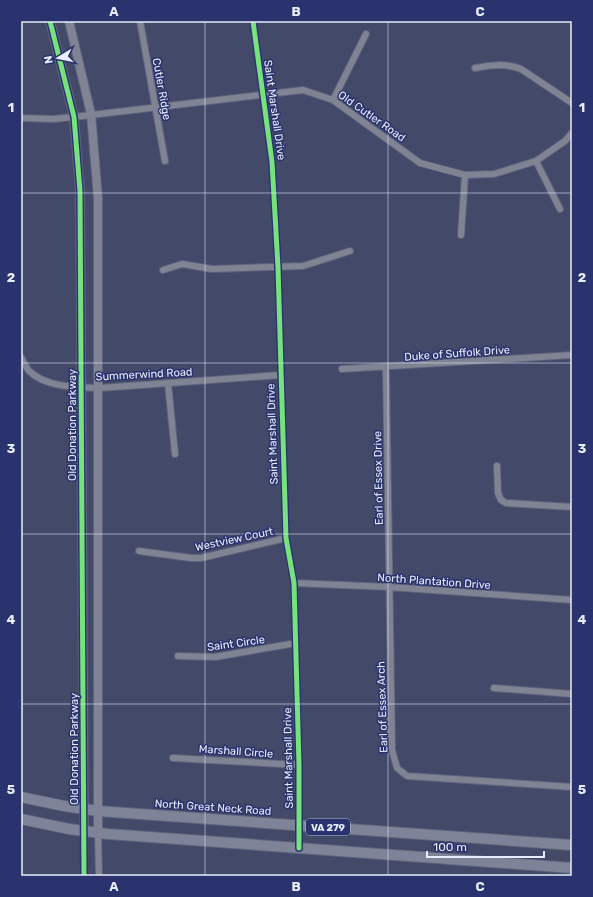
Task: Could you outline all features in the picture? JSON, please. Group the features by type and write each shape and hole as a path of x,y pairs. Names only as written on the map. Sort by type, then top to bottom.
{"main road":[{"name":"North Great Neck Road","path":"21,797 84,810 572,845"},
{"name":"VA 279","path":"21,819 84,832 572,868"}],"street":[{"name":"Old Donation Parkway","path":"50,21 74,117 80,192 84,832"},
{"path":"70,21 91,114 98,198 100,388 99,876"},
{"name":"Cutler Ridge","path":"140,21 165,161"},
{"name":"Saint Marshall Drive","path":"253,21 272,162 278,267 286,538 294,583 299,765 299,848"},
{"path":"333,100 366,34"},
{"path":"475,68 491,65 514,66 521,69 572,103"},
{"name":"Old Cutler Road","path":"21,118 53,119 74,117 262,93 303,90 333,100 420,163 465,175 494,174 536,161 565,141 572,133"},
{"path":"536,161 560,209"},
{"path":"461,236 465,175"},
{"path":"163,270 182,264 212,270 303,266 350,251"},
{"name":"Duke of Suffolk Drive","path":"342,369 386,368 572,355"},
{"name":"Summerwind Road","path":"21,357 28,370 48,383 82,387 100,388 280,375"},
{"name":"Earl of Essex Drive","path":"386,368 389,587"},
{"path":"168,383 175,454"},
{"path":"497,466 498,493 501,500 506,503 572,507"},
{"name":"Westview Court","path":"139,551 201,558 286,538"},
{"name":"North Plantation Drive","path":"294,583 389,587 572,600"},
{"name":"Earl of Essex Arch","path":"389,587 392,750 397,768 407,776 572,787"},
{"name":"Saint Circle","path":"178,656 215,657 296,643"},
{"path":"494,688 572,694"},
{"name":"Marshall Circle","path":"173,758 299,765"},
{"path":"84,832 84,876"}],"cycle path":[{"path":"50,21 74,117 80,191 84,876"},
{"path":"253,21 272,162 278,267 286,538 294,583 299,765 299,848"}]}
